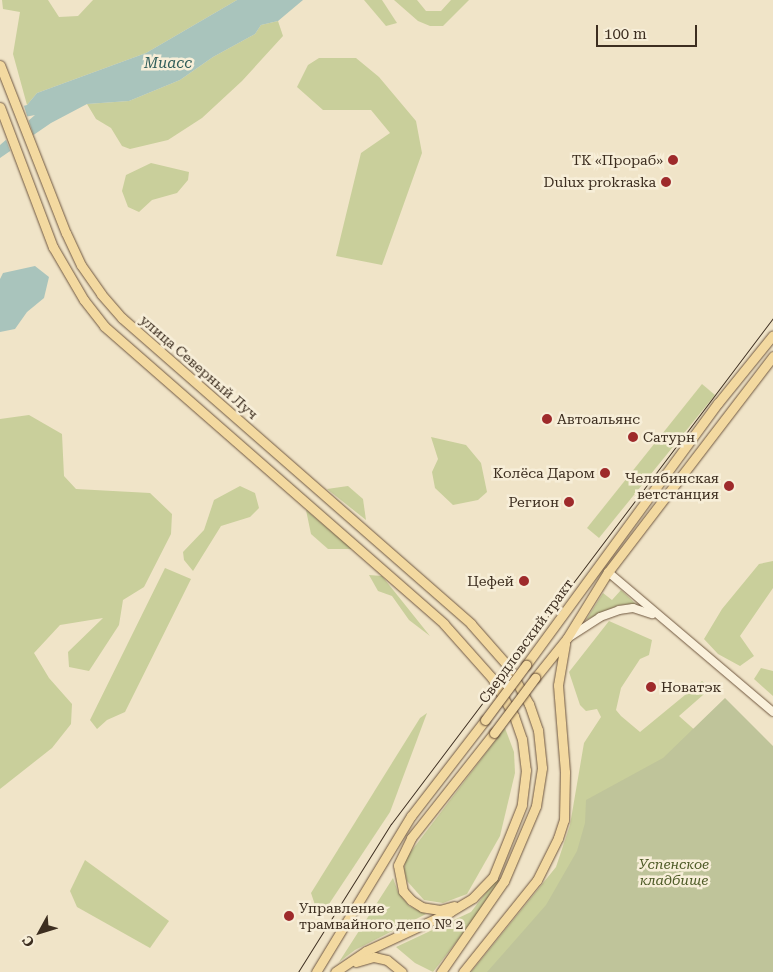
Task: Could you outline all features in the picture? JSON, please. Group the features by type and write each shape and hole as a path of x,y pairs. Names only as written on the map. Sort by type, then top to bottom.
{"main road":[{"name":"улица Северный Луч","path":"0,65 38,169 81,265 101,294 122,318 471,624 507,665 529,704 538,730 542,768 536,806 504,881 441,972"},
{"path":"0,107 53,247 84,300 128,349 370,556 458,637 502,692 522,739 526,770 522,805 510,839 493,877 473,898 366,951 336,971"},
{"name":"Свердловский тракт","path":"316,972 411,816 773,335"},
{"name":"Свердловский тракт","path":"473,898 440,910 422,907 403,891 398,865 411,838 494,734 566,638 608,572 773,356"},
{"path":"599,564 773,712"},
{"path":"566,638 600,617 619,610 646,610 661,618"},
{"name":"Свердловский тракт","path":"463,972 537,880 558,838 564,820 564,772 558,685 566,638"},
{"path":"336,971 374,957 387,960 402,972"}],"green space":[{"path":"2,0 48,0 59,17 78,16 93,0 237,0 146,53 37,93 27,105 13,54 20,12 3,9"},
{"path":"364,0 382,0 397,23 386,26"},
{"path":"394,0 417,0 426,11 441,11 451,0 469,0 443,26 430,26 418,21"},
{"path":"278,21 283,36 242,81 202,118 168,140 130,149 122,146 111,128 96,119 87,104 129,101 180,80 213,57 255,34 261,25"},
{"path":"319,58 356,58 379,77 416,121 422,153 382,265 336,256 361,153 390,133 371,110 323,110 297,87 308,65"},
{"path":"151,163 189,172 188,180 177,193 152,200 139,212 128,207 122,191 126,175"},
{"path":"702,384 715,395 599,538 587,528"},
{"path":"29,415 62,434 64,476 76,489 150,493 172,514 171,534 144,587 123,600 119,625 89,671 69,667 68,652 103,618 60,625 34,653 49,678 72,704 71,724 52,748 0,789 0,419"},
{"path":"431,437 466,445 481,463 487,492 478,500 453,505 435,488 432,472 438,459"},
{"path":"240,486 255,493 259,508 250,517 221,526 193,571 184,560 183,552 204,530 214,500"},
{"path":"348,486 363,499 366,520 327,489"},
{"path":"306,510 352,549 328,549 311,534"},
{"path":"773,561 773,588 740,636 754,656 740,666 718,654 704,639 722,609 759,564"},
{"path":"165,568 191,579 125,712 107,720 97,729 90,720"},
{"path":"369,575 382,576 430,636 409,620 392,596 378,591"},
{"path":"621,590 636,604 619,605 586,620 603,593 612,600"},
{"path":"609,621 652,640 649,655 640,659 621,688 616,710 621,716 640,732 702,681 711,688 679,716 734,765 519,972 471,972 556,867 570,825 584,743 601,717 597,709 586,711 580,705 569,672"},
{"path":"761,668 773,671 773,696 754,679"},
{"name":"Успенское кладбище","path":"725,698 773,746 773,972 487,972 546,905 577,851 585,823 586,800 663,758"},
{"path":"427,713 390,812 329,904 316,908 311,893 420,718"},
{"path":"505,728 514,752 515,773 500,836 467,894 443,903 424,900 407,881 404,869 406,858"},
{"path":"85,860 169,921 150,948 77,907 70,891"},
{"path":"498,877 499,881 474,919 433,972 415,963 396,947 471,912"},
{"path":"393,878 398,892 409,906 426,914 355,950 339,962"}],"water":[{"name":"Миасс","path":"237,0 303,0 278,21 261,25 255,34 213,57 180,80 129,101 87,104 51,123 0,158 0,145 35,115 0,122 0,112 27,105 37,93 146,53"},
{"path":"35,266 49,277 44,298 27,312 15,329 0,332 0,279 3,273"}],"pier":[{"path":"23,103 34,137 11,153 5,137 26,119 0,125 0,109"}],"tram line":[{"path":"298,972 391,824 773,318"}],"place":[{"name":"ТК «Прораб»","path":"673,160"},
{"name":"Dulux prokraska","path":"666,182"},
{"name":"Автоальянс","path":"547,419"},
{"name":"Сатурн","path":"633,437"},
{"name":"Колёса Даром","path":"605,473"},
{"name":"Челябинская ветстанция","path":"729,486"},
{"name":"Регион","path":"569,502"},
{"name":"Цефей","path":"524,581"},
{"name":"Новатэк","path":"651,687"},
{"name":"Управление трамвайного депо № 2","path":"289,916"}]}
